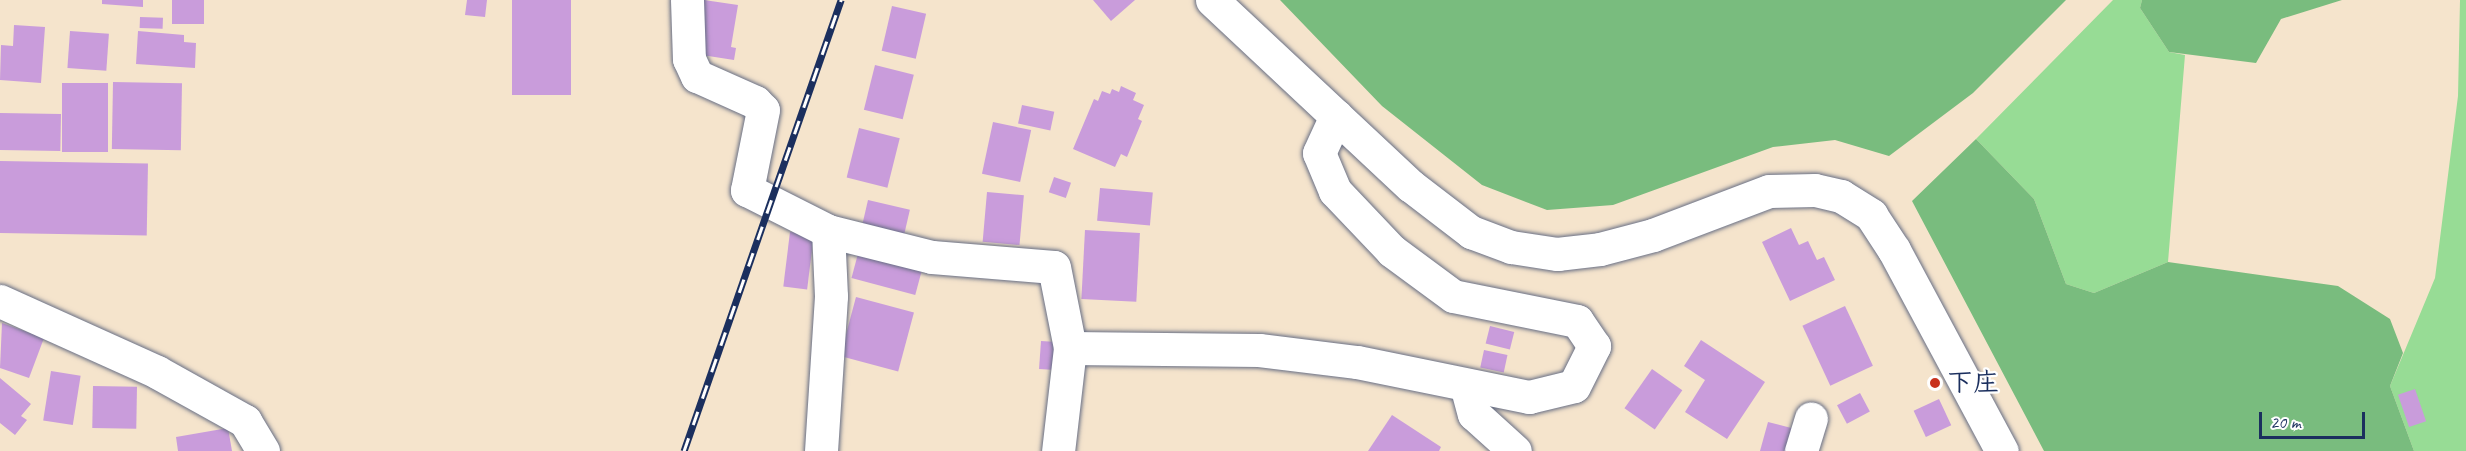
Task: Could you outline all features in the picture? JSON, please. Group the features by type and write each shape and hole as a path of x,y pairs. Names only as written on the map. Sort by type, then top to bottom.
{"street":[{"path":"687,0 690,58 698,76 755,102 763,110 747,190 828,231 932,257 1054,267 1070,348 1058,451"},
{"path":"1212,0 1411,186 1471,232 1512,247 1557,254 1600,249 1653,235 1769,191 1815,190 1841,196 1871,214 1894,249 2002,451"},
{"path":"1070,348 1259,350 1356,362 1529,397 1574,386 1594,346 1577,321 1453,297 1392,251 1335,191 1319,153 1336,116"},
{"path":"820,451 831,296 828,231"},
{"path":"0,301 157,372 245,421 263,451"},
{"path":"1466,385 1474,414 1515,451"},
{"path":"1801,451 1811,418"}],"green space":[{"path":"1280,0 2066,0 1973,93 1889,156 1835,140 1773,147 1613,205 1547,210 1482,185 1382,106"},
{"path":"2113,0 2142,0 2140,8 2169,52 2185,55 2168,262 2094,293 2066,284 2034,199 1976,139"},
{"path":"2142,0 2342,0 2281,19 2256,63 2169,52 2140,8"},
{"path":"2460,0 2466,0 2466,451 2414,451 2390,386 2435,278 2458,96"},
{"path":"1976,139 2034,199 2066,284 2094,293 2168,262 2338,286 2390,319 2403,353 2390,386 2414,451 2044,451 1912,201"}],"building":[{"path":"102,0 143,0 143,7 102,4"},
{"path":"172,0 204,0 204,24 172,24"},
{"path":"467,0 487,0 485,17 465,15"},
{"path":"512,0 571,0 571,95 512,95"},
{"path":"704,0 738,5 731,47 736,48 734,60 702,55 698,40"},
{"path":"1093,0 1135,0 1111,21"},
{"path":"892,6 926,14 916,59 882,51"},
{"path":"140,17 163,18 163,29 140,28"},
{"path":"14,25 45,27 41,83 0,80 1,45 13,46"},
{"path":"70,31 109,34 106,71 67,68"},
{"path":"138,31 184,35 184,42 196,43 195,68 136,64"},
{"path":"875,65 914,75 903,119 864,110"},
{"path":"113,82 182,83 181,150 112,149"},
{"path":"62,83 108,83 108,152 62,152"},
{"path":"1121,86 1136,93 1133,100 1144,105 1138,119 1142,121 1127,157 1121,154 1115,167 1073,149 1094,99 1098,101 1102,91 1110,94 1112,89 1119,92"},
{"path":"1022,105 1054,112 1050,130 1018,124"},
{"path":"0,113 61,114 60,151 0,150"},
{"path":"993,122 1031,130 1020,182 982,174"},
{"path":"859,128 900,138 887,188 847,177"},
{"path":"0,161 148,164 147,236 0,233"},
{"path":"1054,177 1071,183 1066,198 1049,192"},
{"path":"1100,188 1153,193 1150,225 1097,221"},
{"path":"987,192 1024,195 1020,245 983,242"},
{"path":"868,200 910,210 904,236 862,226"},
{"path":"1791,228 1799,245 1808,241 1817,260 1824,257 1835,280 1790,301 1762,242"},
{"path":"1085,230 1140,233 1136,302 1081,299"},
{"path":"790,232 814,235 807,290 783,287"},
{"path":"859,250 923,267 915,295 851,278"},
{"path":"856,297 914,313 898,371 840,356"},
{"path":"1845,306 1873,366 1830,386 1802,326"},
{"path":"2,323 44,338 29,378 0,368"},
{"path":"1490,326 1514,332 1510,350 1486,343"},
{"path":"1701,340 1765,382 1727,439 1685,412 1705,380 1684,366"},
{"path":"1041,341 1057,342 1055,370 1039,369"},
{"path":"1484,350 1507,355 1504,373 1480,368"},
{"path":"1652,369 1682,390 1655,430 1624,408"},
{"path":"51,371 81,376 73,425 43,420"},
{"path":"0,378 31,404 21,416 27,420 15,435 0,423"},
{"path":"93,386 137,387 136,429 92,428"},
{"path":"2415,389 2426,421 2409,427 2398,395"},
{"path":"1860,393 1870,412 1847,424 1837,405"},
{"path":"1939,399 1951,425 1926,437 1914,411"},
{"path":"1392,415 1441,447 1439,451 1368,451"},
{"path":"1768,422 1795,429 1790,451 1760,451"},
{"path":"228,428 232,451 178,451 176,437"}],"railway":[{"path":"684,451 841,0"}],"place":[{"name":"下庄","path":"1935,383"}]}
